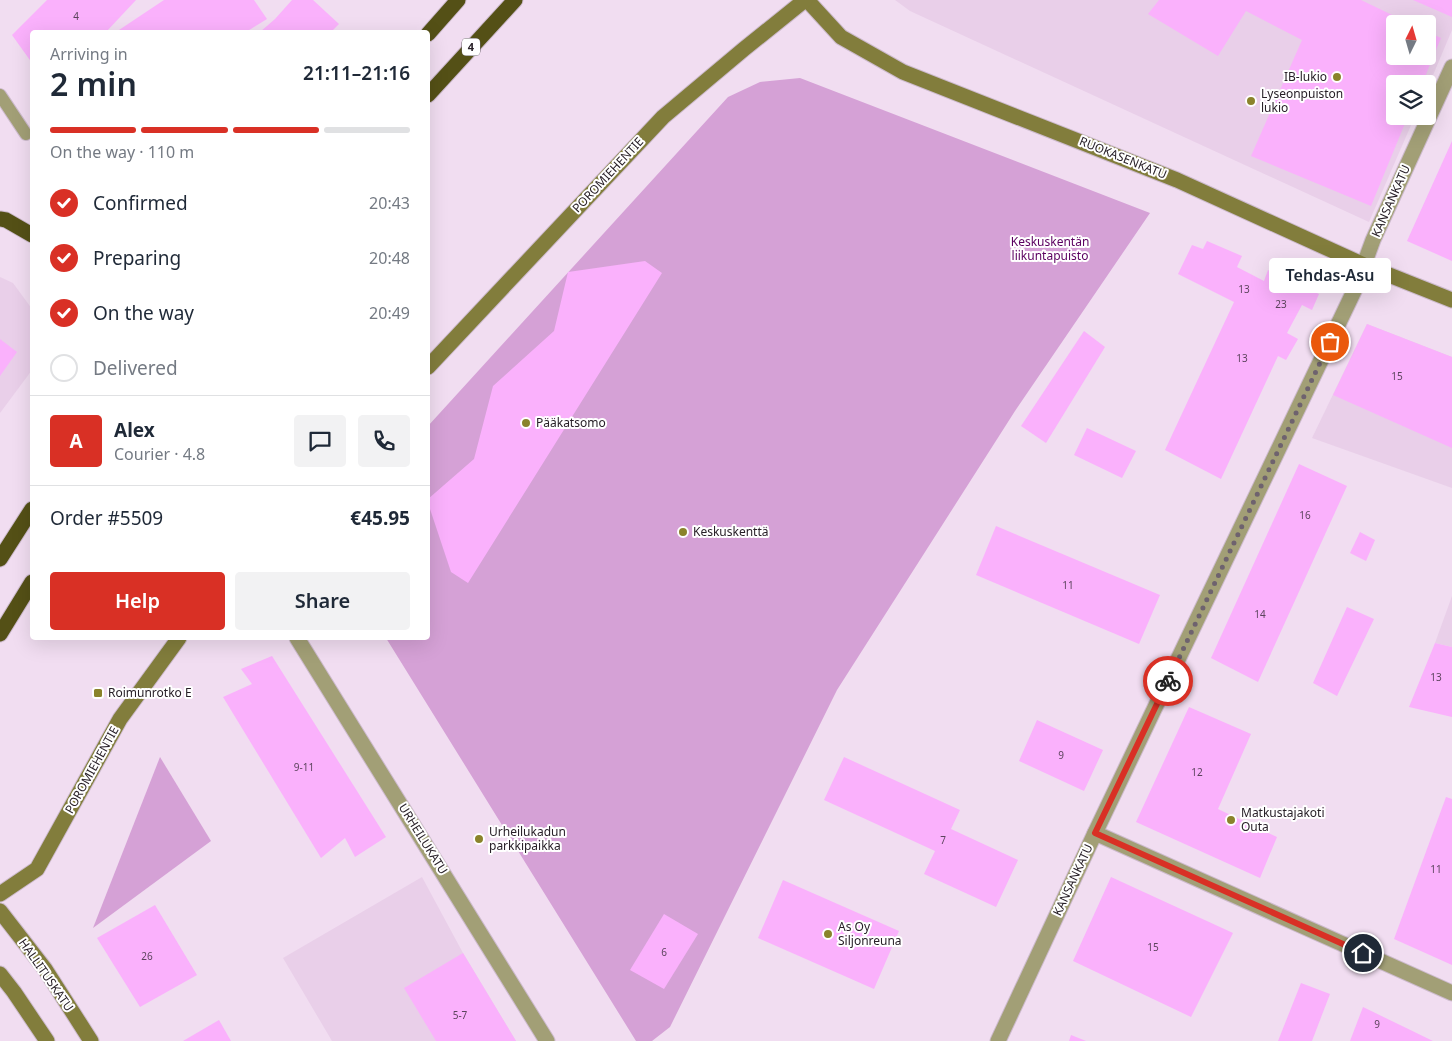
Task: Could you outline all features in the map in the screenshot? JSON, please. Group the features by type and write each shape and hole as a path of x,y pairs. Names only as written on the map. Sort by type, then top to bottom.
{"highway":[{"path":"430,32 458,0"},
{"name":"4","path":"430,93 515,0"},
{"path":"0,219 6,220 30,234"},
{"path":"0,559 30,512"},
{"path":"0,634 30,585"}],"main road":[{"name":"RUOKASENKATU","path":"806,0 840,37 904,72 1177,180 1364,265 1452,300"},
{"name":"POROMIEHENTIE","path":"430,365 663,117 806,0"},
{"name":"POROMIEHENTIE","path":"0,894 37,869 120,719 178,640"},
{"name":"HALLITUSKATU","path":"0,911 45,969 91,1041"},
{"path":"0,974 46,1041"}],"street":[{"name":"KANSANKATU","path":"998,1041 1095,833 1355,289 1373,240 1452,67"},
{"name":"URHEILUKATU","path":"298,640 547,1041"},
{"path":"1095,833 1452,994"}],"lane":[{"path":"0,95 26,134"}],"shaded area":[{"name":"Lyseonpuiston lukio","path":"895,0 1452,0 1452,30 1433,75 1386,75 1386,125 1411,125 1369,222 910,11"},
{"path":"0,277 13,283 30,306 30,373 0,413"},
{"path":"1367,324 1452,357 1452,488 1312,438"},
{"path":"1452,596 1452,647 1435,643"},
{"path":"422,877 463,953 516,1041 332,1041 283,958"}],"green space":[{"name":"Keskuskenttä","path":"800,78 1150,213 1015,411 837,690 670,1027 652,1041 636,1041 387,640 430,640 430,424 728,97 760,82"},
{"path":"160,757 211,841 93,928"}],"building":[{"path":"47,0 136,0 108,30 30,30 30,60 12,35"},
{"path":"164,0 254,0 267,19 249,30 119,30"},
{"path":"292,0 313,0 339,24 333,30 262,30"},
{"path":"1159,0 1361,0 1392,15 1386,15 1386,65 1430,65 1426,75 1386,75 1386,125 1404,125 1371,206 1251,156 1302,40 1246,11 1218,56 1148,14"},
{"path":"1413,0 1452,0 1452,17"},
{"path":"1436,36 1441,38 1436,50"},
{"path":"1452,141 1452,261 1407,241"},
{"path":"1207,241 1242,256 1237,267 1264,281 1268,270 1319,294 1312,310 1302,305 1287,333 1298,339 1286,360 1278,356 1221,479 1165,450 1234,302 1178,274 1192,245 1203,249"},
{"name":"Pääkatsomo","path":"645,261 662,273 468,583 451,572 430,509 430,497 474,459 493,386 554,331 568,272"},
{"path":"1367,324 1452,357 1452,448 1333,395"},
{"path":"1084,331 1105,347 1046,443 1021,426"},
{"path":"0,339 17,352 0,376"},
{"path":"1087,428 1136,451 1122,478 1074,455"},
{"path":"1299,464 1347,486 1258,682 1211,658"},
{"path":"996,526 1160,595 1139,644 976,575"},
{"path":"1360,532 1375,540 1366,561 1350,553"},
{"path":"1347,607 1374,619 1337,696 1313,683"},
{"path":"1435,643 1452,647 1452,717 1409,707"},
{"path":"272,656 386,837 355,857 345,838 321,858 223,697 252,684 241,669"},
{"path":"1189,707 1251,734 1218,809 1277,837 1260,878 1136,822"},
{"path":"1037,720 1103,750 1084,791 1019,761"},
{"path":"844,757 960,810 951,829 1018,860 996,907 924,874 935,851 824,800"},
{"path":"1446,797 1452,799 1452,965 1394,939"},
{"path":"1111,877 1233,933 1191,1017 1073,961"},
{"name":"As Oy Siljonreuna","path":"783,880 899,931 874,989 758,938"},
{"path":"155,905 197,975 140,1007 97,938"},
{"path":"664,914 698,934 664,989 630,970"},
{"path":"463,953 516,1041 436,1041 404,988"},
{"path":"1301,983 1330,994 1312,1041 1278,1041"},
{"path":"1363,1007 1433,1041 1350,1041"},
{"path":"219,1020 231,1041 183,1041"},
{"path":"1071,1035 1086,1041 1069,1041"}],"way so far":[{"path":"1168,681 1330,342"}],"place":[{"name":"IB-lukio","path":"1337,77"},
{"name":"Lyseonpuiston lukio","path":"1251,101"},
{"name":"Tehdas-Asu","path":"1330,342"},
{"name":"Pääkatsomo","path":"526,423"},
{"name":"Keskuskenttä","path":"683,532"},
{"name":"Roimunrotko E","path":"98,693"},
{"name":"Matkustajakoti Outa","path":"1231,820"},
{"name":"Urheilukadun parkkipaikka","path":"479,839"},
{"name":"As Oy Siljonreuna","path":"828,934"}],"route":[{"path":"1168,681 1095,833 1363,953"}],"park label":[{"name":"Keskuskentän liikuntapuisto","path":"1050,249"}]}
